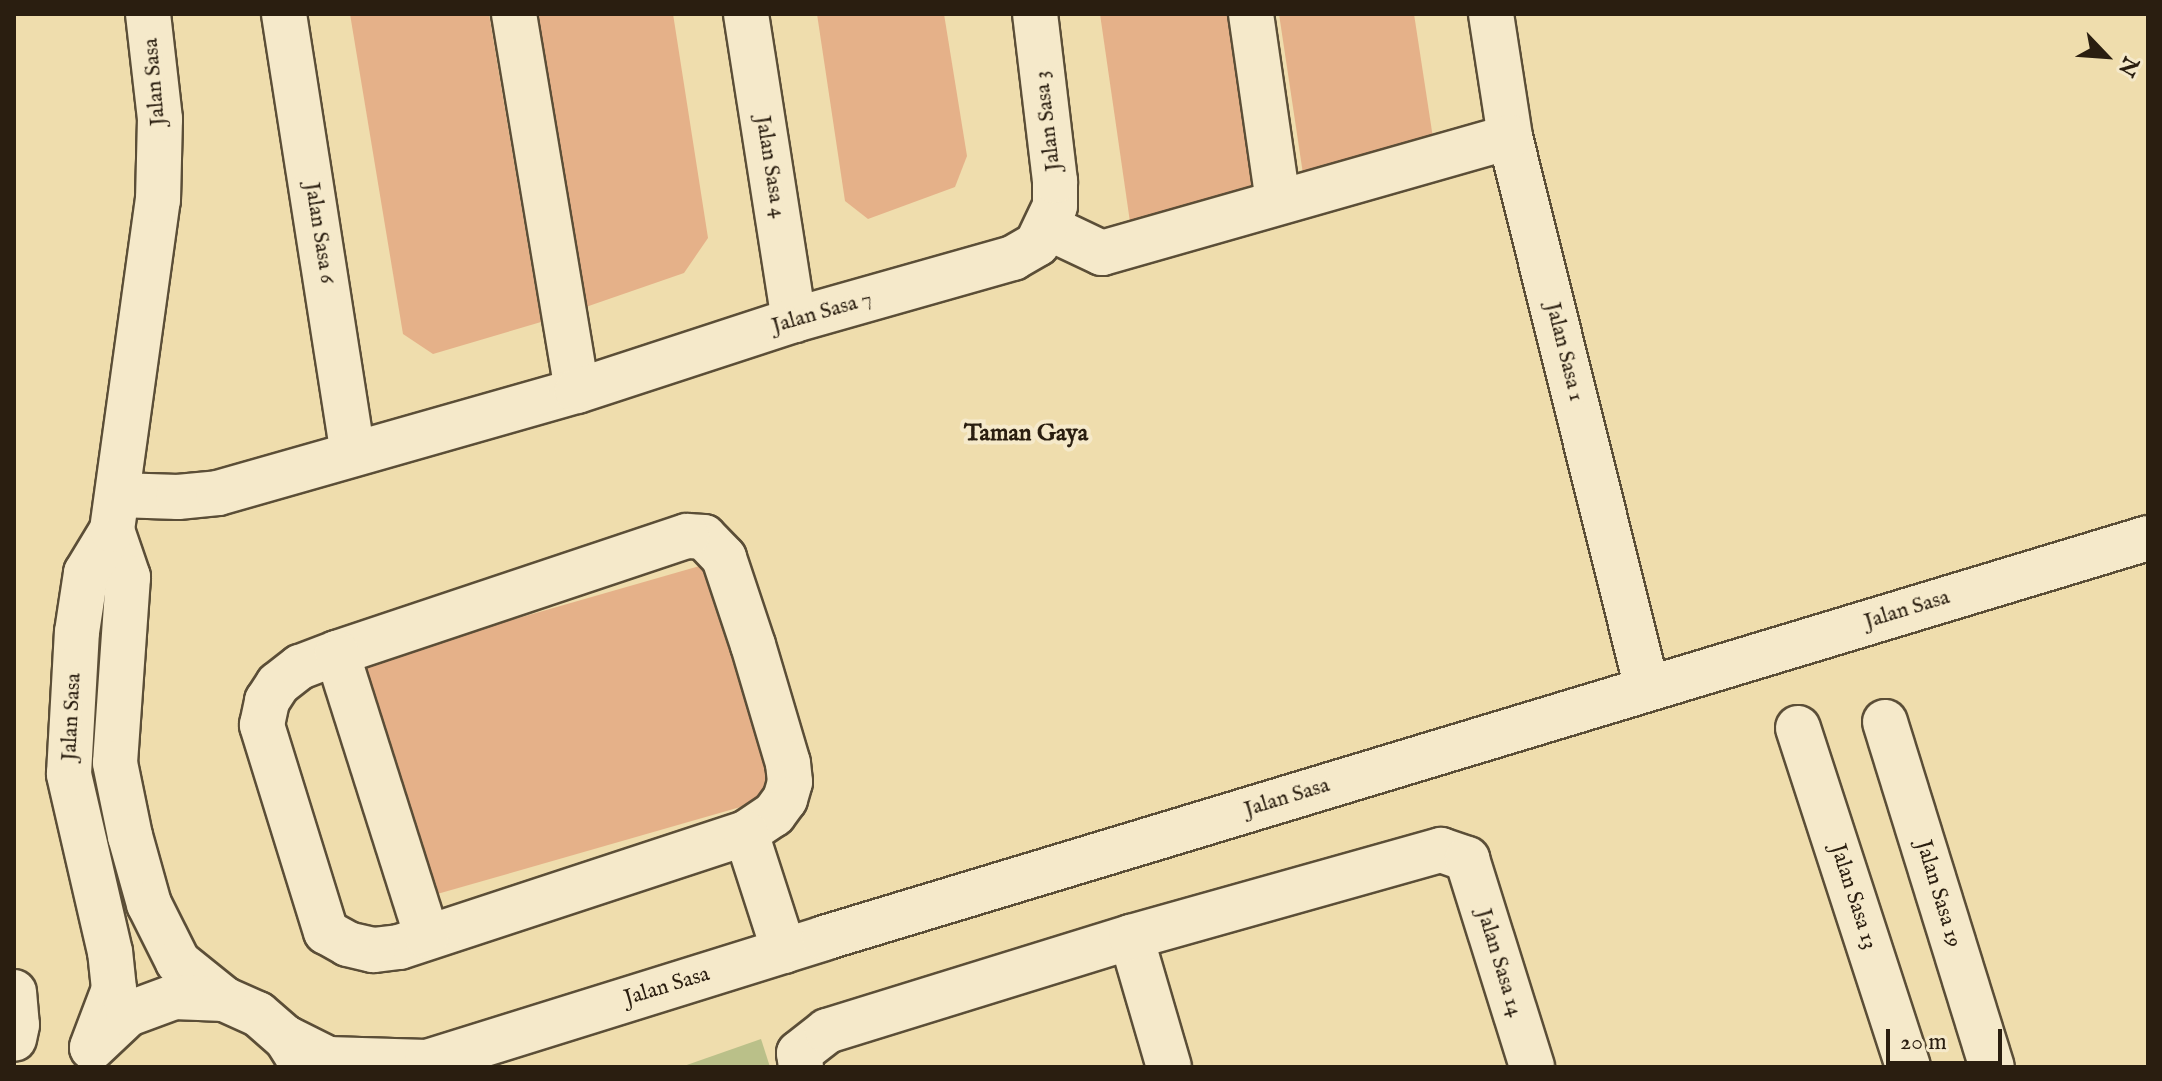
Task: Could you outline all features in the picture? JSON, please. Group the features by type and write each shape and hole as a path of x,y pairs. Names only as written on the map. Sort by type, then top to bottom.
{"street":[{"name":"Jalan Sasa","path":"86,1057 114,989 110,952 69,774 77,632 86,573 115,513 158,200 160,119 148,14"},
{"name":"Jalan Sasa 6","path":"284,14 353,453"},
{"path":"514,14 577,391"},
{"name":"Jalan Sasa 4","path":"746,14 794,320"},
{"name":"Jalan Sasa 3","path":"1035,14 1055,181 1055,206 1047,227"},
{"path":"1251,14 1278,201"},
{"name":"Jalan Sasa 1","path":"1491,14 1510,137 1647,688"},
{"path":"1047,227 1102,253 1510,137"},
{"name":"Jalan Sasa 7","path":"115,513 178,497 218,493 577,391 794,320 1013,258 1037,244 1047,227"},
{"name":"Jalan Sasa","path":"115,513 128,577 115,763 130,836 149,904 178,962 224,999 258,1014 295,1052 328,1059 423,1064 784,951 2148,538"},
{"path":"687,536 704,537 724,558 788,763 790,782 785,799 774,814 746,833 399,947 373,950 348,944 326,932 262,725 267,701 278,684 300,667 337,653 687,536"},
{"path":"337,653 427,936"},
{"name":"Jalan Sasa 19","path":"1885,722 1992,1067"},
{"name":"Jalan Sasa 13","path":"1798,728 1908,1067"},
{"path":"746,833 784,951"},
{"name":"Jalan Sasa 14","path":"1131,937 1441,850 1467,859 1532,1067"},
{"path":"800,1060 827,1031 1131,937 1169,1067"},
{"path":"14,992 17,1025 14,1039"},
{"path":"86,1057 128,1014 174,997 224,999"}],"green space":[{"path":"761,1039 770,1067 681,1067"}],"building":[{"path":"350,14 489,14 541,322 433,354 403,334"},
{"path":"534,14 673,14 708,238 684,273 580,309"},
{"path":"817,14 944,14 967,156 955,187 868,219 845,201"},
{"path":"1100,14 1235,14 1265,186 1131,229"},
{"path":"1279,14 1414,14 1433,138 1303,174"},
{"path":"710,563 777,797 422,898 355,665"}],"district":[{"name":"Taman Gaya","path":"1026,434"}]}
